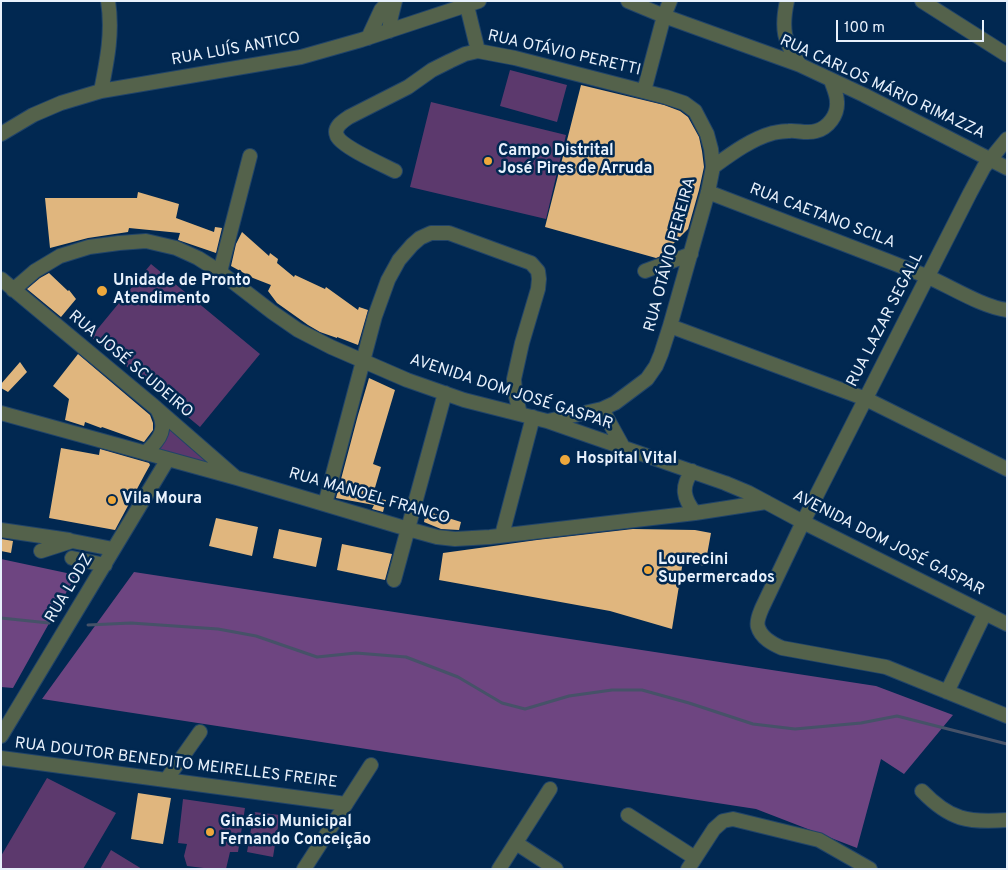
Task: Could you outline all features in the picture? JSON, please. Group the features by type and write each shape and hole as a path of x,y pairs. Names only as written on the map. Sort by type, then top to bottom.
{"street":[{"path":"100,91 110,46 111,27 108,1"},
{"path":"368,38 381,10 389,1"},
{"path":"389,31 395,1"},
{"name":"RUA CARLOS MÁRIO RIMAZZA","path":"628,1 664,16 800,65 872,99 1007,168"},
{"path":"644,91 664,16 670,1"},
{"path":"787,1 784,17 785,39 800,65"},
{"path":"922,1 1007,55"},
{"path":"473,3 478,51"},
{"name":"RUA LUÍS ANTICO","path":"1,134 33,114 60,103 100,91 300,57 368,38 473,3"},
{"name":"RUA OTÁVIO PERETTI","path":"395,171 344,143 337,137 338,125 349,117 408,87 432,70 465,54 478,51 515,58 684,103 695,111 707,134 713,168"},
{"name":"RUA OTÁVIO PEREIRA","path":"547,421 602,409 615,403 647,379 656,366 670,326 713,168 731,154 773,133 788,131 814,132 823,128 835,114 837,104 830,80"},
{"name":"RUA LAZAR SEGALL","path":"947,692 886,667 782,648 771,643 763,636 758,627 758,618 803,522 970,193 990,158 1007,139"},
{"path":"220,272 250,156"},
{"name":"RUA CAETANO SCILA","path":"708,192 928,277 985,304 1007,310"},
{"path":"325,504 375,316 388,280 399,260 420,238 431,233 449,234 524,260 531,263 538,271 538,289 522,343 514,379 515,392 526,415 502,535"},
{"name":"AVENIDA DOM JOSÉ GASPAR","path":"14,290 35,271 60,256 89,247 146,241 176,248 198,258 220,272 298,330 331,348 408,380 464,400 547,421 725,483 749,493 1007,624"},
{"path":"645,271 691,254"},
{"name":"RUA JOSÉ SCUDEIRO","path":"1,279 156,408 236,478"},
{"path":"670,326 866,399 1007,469"},
{"path":"394,580 445,393"},
{"path":"145,453 162,433 162,417 156,408"},
{"path":"602,409 623,447"},
{"name":"RUA MANOEL FRANCO","path":"1,413 236,478 437,537 455,539 502,535 695,513 766,502"},
{"name":"RUA LODZ","path":"1,736 168,459"},
{"path":"692,471 686,482 685,493 688,503 695,513"},
{"path":"718,509 726,498 725,483"},
{"path":"1,530 113,549"},
{"path":"40,551 72,541"},
{"path":"72,558 105,565"},
{"path":"985,613 947,692 1007,716"},
{"path":"166,780 200,732"},
{"name":"RUA DOUTOR BENEDITO MEIRELLES FREIRE","path":"1,758 346,804"},
{"path":"304,869 371,765"},
{"path":"499,869 550,789"},
{"path":"922,792 946,812 960,818 982,822 1007,820"},
{"path":"628,815 692,863 714,829 723,821 733,820 819,840 870,869"},
{"path":"516,843 556,869"}],"shaded area":[{"path":"510,70 567,85 557,122 500,106"},
{"name":"Campo Distrital José Pires de Arruda","path":"431,102 566,135 546,219 410,187"},
{"path":"151,264 260,354 200,427 91,337"},
{"path":"167,423 217,467 155,452"},
{"path":"1,559 76,575 13,688 1,687"},
{"path":"134,572 876,686 953,715 904,774 881,759 857,848 756,809 42,699"},
{"path":"47,778 116,813 83,869 1,869 1,856"},
{"name":"Ginásio Municipal Fernando Conceição","path":"183,799 245,808 238,852 230,852 226,869 187,866 184,856 187,844 178,843"},
{"path":"254,812 280,815 273,857 247,852"},
{"path":"111,850 142,869 100,869"}],"building":[{"path":"581,85 664,105 680,111 688,117 699,137 704,167 688,229 661,256 656,258 545,227"},
{"path":"138,192 179,204 176,218 214,232 215,227 222,228 216,253 178,240 180,233 129,228 128,232 88,238 50,248 45,198 137,198"},
{"path":"242,232 269,256 270,253 278,259 277,263 294,277 295,275 325,289 326,287 358,310 359,307 368,310 358,345 320,332 308,325 277,303 268,291 271,285 231,266 236,244"},
{"path":"49,273 69,290 76,299 61,317 27,289"},
{"path":"78,354 150,415 153,430 144,442 85,422 84,426 65,420 69,399 53,386"},
{"path":"20,362 27,372 8,392 1,388 1,384"},
{"path":"369,378 395,390 373,464 381,467 372,498 386,500 383,512 372,509 374,505 336,498"},
{"path":"61,448 99,455 100,449 149,463 150,465 115,530 49,518"},
{"path":"426,511 461,522 459,530 441,529 424,522"},
{"path":"216,518 258,527 252,556 209,546"},
{"path":"279,529 322,538 316,567 273,558"},
{"path":"633,529 695,530 711,533 705,566 683,561 672,629 610,611 439,580 443,553"},
{"path":"1,539 13,541 11,553 1,551"},
{"path":"342,544 392,554 385,580 337,570"},
{"path":"138,793 171,798 163,844 131,839"}],"waterway":[{"path":"1,618 49,623"},
{"path":"88,625 131,623 218,629 256,636 317,657 356,653 406,657 458,677 502,703 525,709 569,696 612,690 642,690 753,724 795,729 861,723 897,716 1007,744"}],"place":[{"name":"Campo Distrital José Pires de Arruda","path":"488,161"},
{"name":"Unidade de Pronto Atendimento","path":"102,291"},
{"name":"Hospital Vital","path":"565,460"},
{"name":"Vila Moura","path":"112,500"},
{"name":"Lourecini Supermercados","path":"648,570"},
{"name":"Ginásio Municipal Fernando Conceição","path":"210,832"}]}
